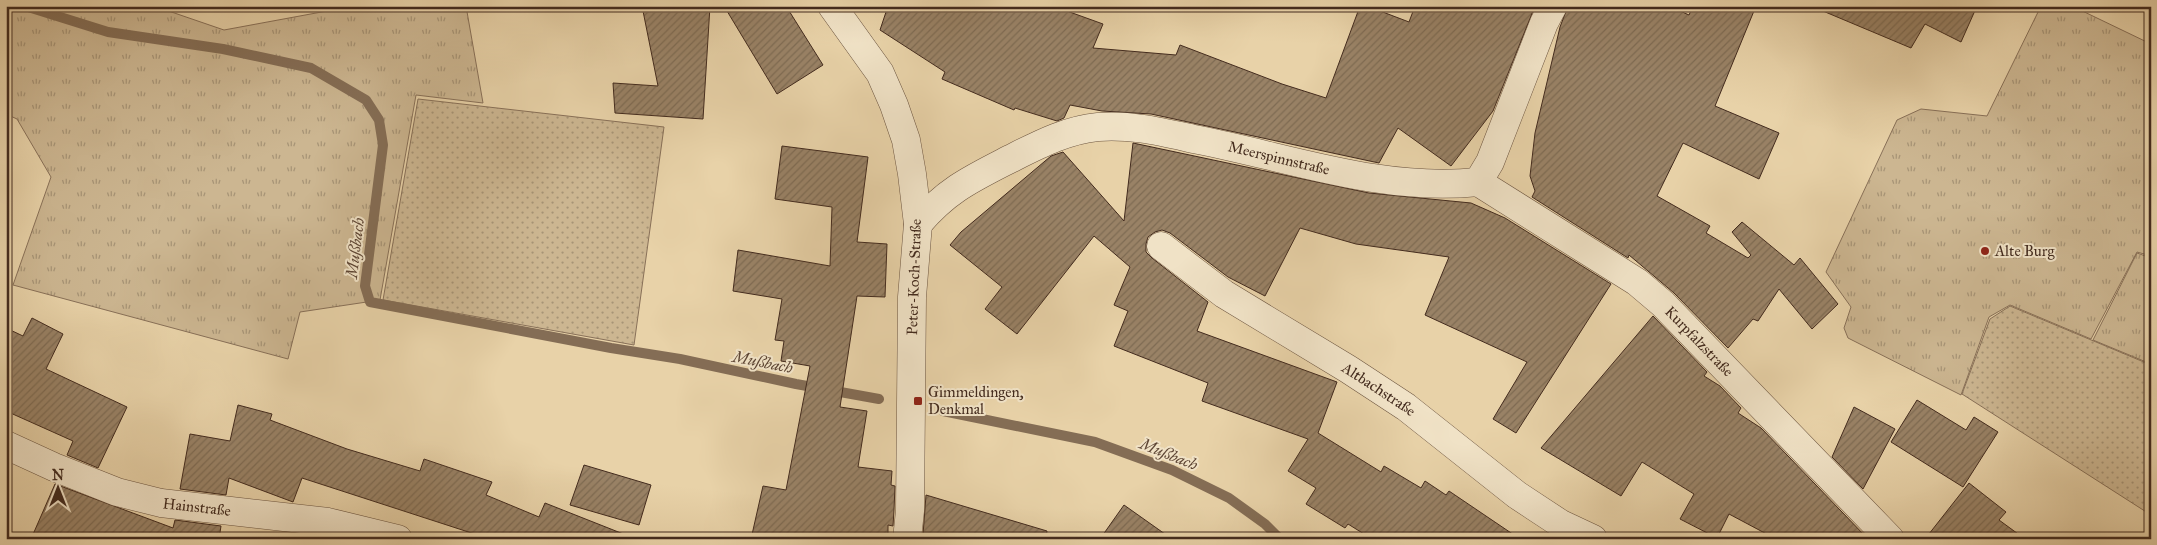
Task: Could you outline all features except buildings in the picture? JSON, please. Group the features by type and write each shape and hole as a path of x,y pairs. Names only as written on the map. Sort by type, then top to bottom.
{"street":[{"name":"Peter-Koch-Straße","path":"832,6 880,73 894,105 906,140 918,224 912,297 910,511 907,539"},
{"path":"1478,182 1490,162 1544,23 1553,6"},
{"name":"Meerspinnstraße","path":"918,224 936,203 970,179 1055,137 1096,127 1115,126 1159,132 1389,181 1441,185 1478,182"},
{"name":"Kurpfalzstraße","path":"1478,182 1637,282 1663,304 1890,539"},
{"name":"Altbachstraße","path":"1161,246 1224,294 1348,369 1406,407 1517,495 1561,524 1593,539"},
{"name":"Hainstraße","path":"6,445 54,468 117,492 161,503 328,522 398,539"}],"green space":[{"path":"6,6 154,6 224,30 354,6 466,6 483,103 416,95 380,300 300,312 288,359 13,285 51,177 17,119 6,114"},
{"path":"2041,6 2072,6 2151,44 2151,256 2137,252 2091,339 2010,305 1989,317 1961,395 1848,338 1844,328 1851,307 1826,272 1897,120 1921,109 1987,116"},
{"path":"418,99 664,127 634,345 383,300"},
{"path":"2137,253 2151,258 2151,364 2093,340"},
{"path":"2010,306 2151,365 2151,515 1962,394 1990,319"}],"waterway":[{"name":"Mußbach","path":"25,6 108,32 223,49 311,68 366,100 379,120 383,145 365,286 370,302 611,348 680,359 796,384 879,399"},
{"name":"Mußbach","path":"943,411 1095,442 1172,470 1229,498 1265,524 1280,539"}],"place":[{"name":"Alte Burg","path":"1985,251"},
{"name":"Gimmeldingen, Denkmal","path":"918,401"}]}
